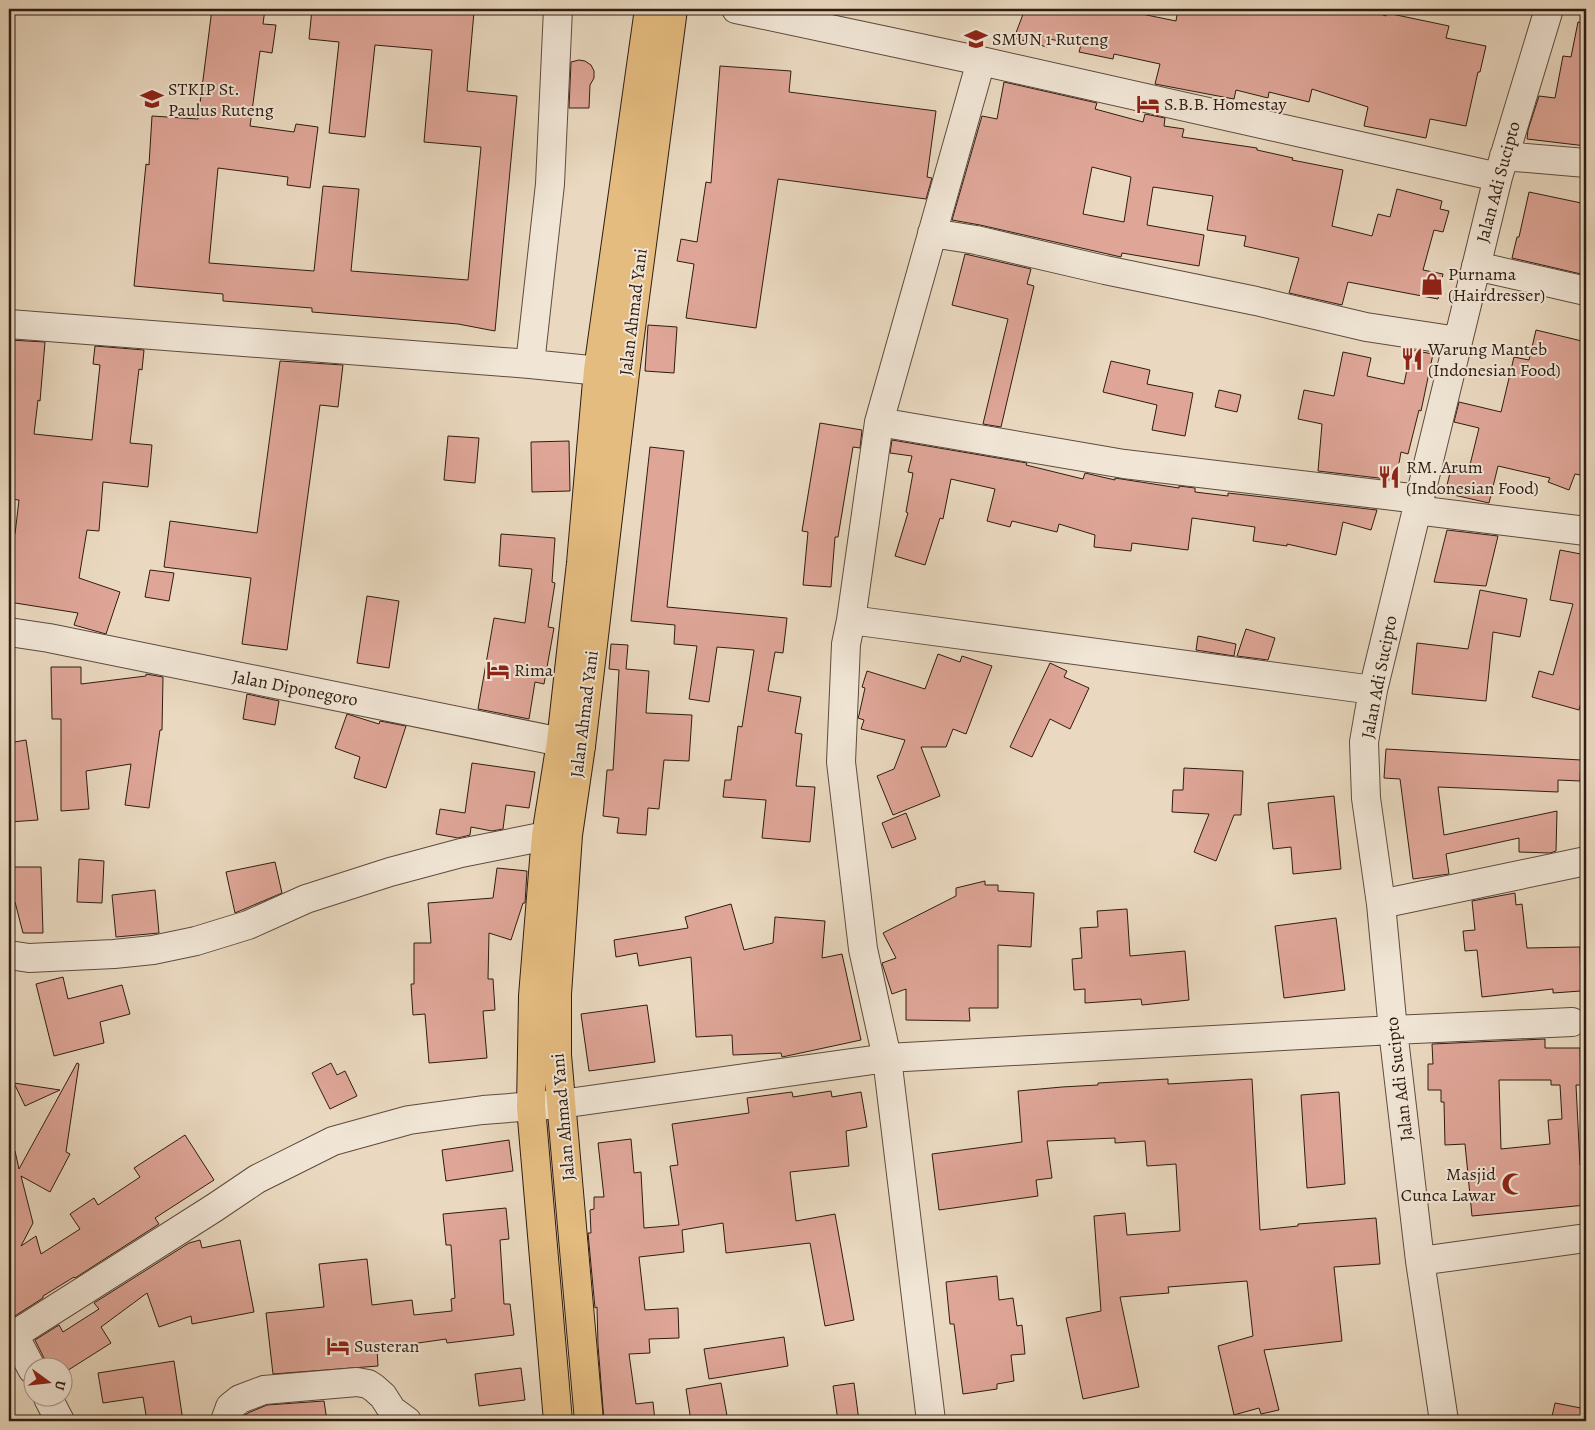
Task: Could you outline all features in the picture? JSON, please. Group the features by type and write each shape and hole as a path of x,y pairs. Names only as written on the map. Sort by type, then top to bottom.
{"highway":[{"name":"Jalan Ahmad Yani","path":"589,1421 557,1055 557,994 568,839 580,563 598,370 657,11"},
{"name":"Jalan Ahmad Yani","path":"558,1421 531,1107 534,996 546,836 571,744 625,373 657,11"}],"street":[{"path":"530,364 550,184 558,9"},
{"path":"736,9 981,61 1501,166 1586,163"},
{"name":"Jalan Adi Sucipto","path":"1444,1421 1420,1261 1393,1030 1381,904 1366,798 1364,742 1373,690 1417,505 1501,166 1549,9"},
{"path":"931,1421 887,1058 863,949 841,762 846,644 879,422 981,61"},
{"path":"932,233 976,240 1366,327 1458,341"},
{"path":"1476,266 1586,291"},
{"path":"9,324 625,373"},
{"path":"879,422 1124,464 1586,531"},
{"path":"851,620 1373,690"},
{"name":"Jalan Diponegoro","path":"9,632 49,638 571,744"},
{"path":"9,955 29,958 114,954 153,950 196,941 248,924 306,899 390,872 462,853 546,836"},
{"path":"1381,904 1586,861"},
{"path":"26,1358 12,1336 257,1179 333,1141 409,1120 483,1110 561,1104 887,1058 1572,1022"},
{"path":"1420,1261 1586,1238"},
{"path":"225,1421 230,1407 240,1398 264,1390 356,1382 368,1384 374,1388 383,1396 392,1410 407,1421"},
{"path":"53,1408 60,1421"}],"building":[{"path":"212,9 265,9 263,24 276,25 272,53 260,51 250,126 294,132 296,124 318,127 310,188 287,185 288,177 218,168 209,263 314,271 323,186 359,189 351,271 468,280 481,147 424,142 432,50 375,45 365,137 329,133 339,42 309,39 312,9 466,9 465,11 474,12 467,91 517,96 495,331 458,324 312,312 312,308 223,301 223,294 134,286 146,164 149,165 152,116 198,119"},
{"path":"1025,9 1037,9 1059,14 1060,9 1111,9 1176,21 1178,9 1366,9 1386,16 1387,13 1449,26 1446,38 1486,46 1466,126 1430,119 1426,138 1364,126 1368,107 1312,89 1309,102 1269,92 1268,98 1236,90 1234,99 1155,84 1160,64 1114,54 1113,59 1079,52 1081,45 1049,39 1047,47 1014,38"},
{"path":"1578,22 1586,23 1586,146 1527,139 1539,96 1555,98 1563,56 1571,57"},
{"path":"579,60 591,65 594,71 594,78 590,85 589,108 569,108 571,62"},
{"path":"720,66 791,71 789,92 936,111 927,177 932,178 926,199 778,179 756,328 686,318 694,264 677,261 681,239 697,242 706,182 711,183"},
{"path":"1004,82 1097,103 1095,109 1143,122 1145,114 1165,118 1164,126 1184,129 1182,137 1257,148 1257,150 1293,158 1292,160 1343,170 1332,226 1372,236 1378,214 1390,217 1397,189 1442,201 1440,209 1449,211 1443,232 1434,230 1423,270 1443,274 1438,299 1348,282 1342,305 1289,293 1299,258 1244,246 1246,236 1207,230 1213,196 1153,187 1147,225 1204,235 1199,266 1122,253 1121,257 952,220 982,116 997,119","holes":["1092,167 1131,177 1124,222 1083,214"]},
{"path":"1529,192 1586,204 1586,252 1581,274 1512,258 1517,237 1519,237"},
{"path":"965,254 1031,269 1027,284 1034,286 1001,427 983,424 1008,319 952,305"},
{"path":"648,325 677,327 674,373 645,371"},
{"path":"1536,330 1586,342 1586,476 1575,474 1569,490 1548,482 1550,478 1498,466 1489,503 1445,493 1451,469 1468,473 1479,428 1454,422 1459,402 1501,412 1514,357 1529,360"},
{"path":"9,340 45,342 40,401 38,400 34,434 92,440 100,365 93,364 95,346 144,350 142,370 139,369 130,443 152,445 148,487 103,482 99,531 87,530 79,578 120,592 106,634 74,625 78,613 9,602 9,533 15,534 19,500 9,499"},
{"path":"1411,350 1433,354 1421,411 1419,410 1408,454 1401,452 1396,480 1318,471 1322,424 1298,419 1304,390 1334,396 1343,352 1371,358 1367,376 1404,384"},
{"path":"280,361 343,365 338,407 320,405 287,650 242,644 251,578 164,567 170,521 257,533"},
{"path":"1111,361 1150,370 1147,384 1193,393 1185,436 1152,430 1157,405 1103,392"},
{"path":"1219,390 1241,395 1237,412 1215,407"},
{"path":"820,423 862,430 860,448 853,447 838,537 835,537 831,587 803,585 808,532 802,531"},
{"path":"448,436 479,438 475,483 444,480"},
{"path":"892,440 1027,463 1026,465 1083,479 1085,473 1115,480 1115,478 1179,488 1179,486 1195,488 1195,492 1228,496 1228,493 1377,510 1371,530 1343,522 1336,555 1287,544 1287,546 1253,541 1255,527 1192,518 1188,550 1132,543 1131,551 1094,547 1095,535 1059,524 1057,532 1012,521 1010,527 987,521 995,489 951,479 943,519 940,518 925,565 895,556 908,513 906,512 913,473 908,472 912,456 890,453"},
{"path":"569,441 570,491 532,492 531,442"},
{"path":"650,447 684,451 667,607 787,618 783,653 775,652 768,691 801,697 795,733 802,734 796,786 815,787 810,842 762,838 766,800 723,797 725,780 731,780 738,726 742,727 754,650 717,647 709,702 689,699 697,646 674,644 675,625 631,621"},
{"path":"1447,530 1498,536 1486,586 1434,582"},
{"path":"501,534 555,538 552,582 555,583 548,627 554,628 544,684 535,682 529,719 478,709 494,618 525,623 532,569 499,566"},
{"path":"1560,550 1586,555 1586,665 1581,682 1586,684 1579,710 1532,697 1539,671 1553,675 1573,604 1550,600"},
{"path":"150,570 174,573 169,601 145,597"},
{"path":"1480,590 1527,599 1520,637 1493,632 1486,701 1412,694 1417,643 1468,649"},
{"path":"367,596 399,601 389,668 357,663"},
{"path":"1246,629 1275,638 1268,660 1237,656"},
{"path":"1198,636 1236,644 1234,656 1196,650"},
{"path":"611,644 628,645 626,669 649,671 646,713 692,715 689,761 664,760 659,809 648,808 646,835 617,833 619,818 603,816 607,770 613,770 619,670 609,669"},
{"path":"938,654 960,662 962,656 992,666 966,734 953,729 946,747 921,747 940,796 893,815 877,776 894,769 905,740 861,729 864,720 858,718 865,688 862,687 867,671 925,689"},
{"path":"1050,663 1067,671 1064,677 1089,688 1070,729 1050,719 1032,757 1010,747"},
{"path":"51,667 81,667 81,684 146,676 146,674 163,677 162,730 160,730 149,808 125,805 131,764 86,771 89,809 61,811 61,719 52,719"},
{"path":"247,694 279,701 275,725 243,719"},
{"path":"347,714 379,724 380,721 406,726 386,788 354,778 360,757 335,748"},
{"path":"26,740 38,820 9,822 9,743"},
{"path":"1386,749 1581,760 1580,781 1558,780 1558,792 1438,787 1444,835 1557,811 1556,851 1550,853 1519,852 1519,838 1446,854 1449,874 1413,879 1400,779 1384,778"},
{"path":"472,763 535,772 529,808 506,805 503,829 492,831 471,827 470,835 458,838 436,834 440,809 465,813"},
{"path":"1184,768 1243,771 1241,815 1234,815 1216,861 1194,852 1209,814 1172,812 1173,790 1183,790"},
{"path":"1334,796 1341,869 1293,874 1291,847 1273,849 1268,803"},
{"path":"906,813 916,839 892,848 882,823"},
{"path":"79,859 104,861 102,903 77,902"},
{"path":"275,862 282,893 235,913 226,872"},
{"path":"9,867 41,867 43,933 23,933 15,902 9,903"},
{"path":"497,868 527,871 525,903 523,903 511,940 489,933 488,979 493,979 495,1010 483,1011 487,1058 429,1063 425,1014 413,1015 411,984 414,984 414,943 431,943 428,903 493,898"},
{"path":"985,881 985,885 998,885 998,891 1034,893 1031,947 998,945 998,1008 969,1008 970,1021 906,1020 906,989 892,994 882,963 896,958 883,933 956,896 956,888"},
{"path":"155,890 159,933 116,937 112,895"},
{"path":"1515,893 1516,905 1522,904 1527,948 1580,947 1581,991 1553,993 1553,989 1482,997 1477,950 1465,951 1463,931 1475,930 1472,901"},
{"path":"731,904 744,950 773,943 775,917 825,921 822,958 842,954 861,1040 782,1057 781,1053 733,1055 732,1035 696,1037 691,957 639,966 637,953 616,957 614,940 688,928 685,917"},
{"path":"1127,909 1130,956 1185,951 1189,1000 1142,1005 1141,999 1085,1003 1085,989 1074,990 1072,959 1082,958 1080,928 1098,927 1097,911"},
{"path":"1336,918 1345,990 1284,998 1275,926"},
{"path":"63,977 68,999 122,985 130,1014 100,1022 104,1043 54,1056 36,984"},
{"path":"647,1005 655,1062 589,1071 581,1014"},
{"path":"1545,1039 1545,1048 1580,1048 1581,1085 1576,1085 1580,1165 1586,1164 1586,1205 1472,1216 1465,1144 1445,1145 1444,1102 1441,1102 1441,1090 1428,1090 1428,1064 1433,1064 1432,1044","holes":["1499,1080 1551,1080 1551,1085 1560,1085 1562,1119 1548,1120 1550,1144 1501,1149"]},
{"path":"77,1063 79,1064 66,1152 70,1154 50,1192 21,1176 33,1223 21,1246 36,1236 41,1254 80,1229 70,1214 94,1198 98,1205 140,1177 134,1168 185,1135 214,1180 155,1218 159,1224 75,1278 43,1296 43,1298 10,1319 9,1152 15,1151 19,1169"},
{"path":"331,1063 337,1075 345,1071 357,1096 330,1109 312,1073"},
{"path":"1168,1079 1168,1084 1252,1079 1260,1230 1298,1226 1298,1224 1376,1218 1380,1264 1334,1267 1342,1341 1264,1350 1279,1410 1261,1414 1259,1408 1234,1415 1218,1346 1253,1336 1247,1281 1168,1287 1169,1293 1120,1297 1139,1387 1083,1399 1066,1318 1101,1311 1094,1216 1125,1213 1127,1235 1180,1231 1176,1164 1147,1166 1145,1141 1115,1143 1115,1138 1047,1141 1052,1178 1036,1180 1038,1196 939,1210 932,1154 1022,1142 1018,1091 1098,1085 1098,1083"},
{"path":"14,1083 60,1090 25,1106"},
{"path":"831,1091 832,1097 861,1092 867,1127 846,1131 849,1166 790,1172 796,1221 835,1214 854,1320 825,1326 810,1243 726,1253 723,1223 682,1230 684,1252 639,1257 645,1310 678,1308 679,1338 649,1339 650,1353 629,1354 636,1404 653,1402 655,1421 604,1421 597,1307 595,1308 588,1233 591,1233 590,1210 594,1209 594,1197 604,1197 598,1143 631,1139 634,1173 641,1172 644,1228 679,1225 670,1166 678,1165 672,1124 749,1113 747,1098 792,1092 793,1097"},
{"path":"1339,1092 1345,1184 1307,1188 1301,1095"},
{"path":"509,1140 513,1171 446,1181 442,1150"},
{"path":"506,1208 509,1239 500,1240 504,1304 510,1304 514,1335 447,1343 446,1339 377,1349 378,1366 273,1374 266,1313 324,1307 319,1264 367,1259 372,1305 412,1300 414,1315 452,1311 451,1299 455,1298 451,1245 446,1245 443,1214"},
{"path":"200,1240 202,1248 240,1240 254,1312 192,1324 191,1316 159,1327 147,1293 101,1327 111,1343 72,1368 72,1358 44,1358 35,1340 59,1325 63,1332 99,1309 94,1303 189,1243"},
{"path":"997,1276 999,1300 1013,1298 1017,1326 1022,1325 1025,1354 1011,1355 1014,1381 997,1384 997,1389 963,1394 954,1324 950,1324 946,1282"},
{"path":"784,1337 788,1366 709,1379 704,1349"},
{"path":"174,1361 183,1421 147,1421 143,1397 103,1403 98,1373"},
{"path":"521,1368 525,1400 479,1406 475,1374"},
{"path":"721,1383 728,1421 691,1421 686,1389"},
{"path":"854,1383 859,1421 838,1421 833,1386"},
{"path":"324,1401 327,1421 246,1421 245,1415 267,1405"},
{"path":"1555,1403 1586,1409 1586,1421 1551,1421"}],"place":[{"name":"SMUN 1 Ruteng","path":"976,39"},
{"name":"STKIP St. Paulus Ruteng","path":"152,99"},
{"name":"S.B.B. Homestay","path":"1148,104"},
{"name":"Purnama (Hairdresser)","path":"1432,284"},
{"name":"Warung Manteb (Indonesian Food)","path":"1412,359"},
{"name":"RM. Arum (Indonesian Food)","path":"1389,477"},
{"name":"Rima","path":"498,670"},
{"name":"Masjid Cunca Lawar","path":"1513,1184"},
{"name":"Susteran","path":"338,1346"}]}
